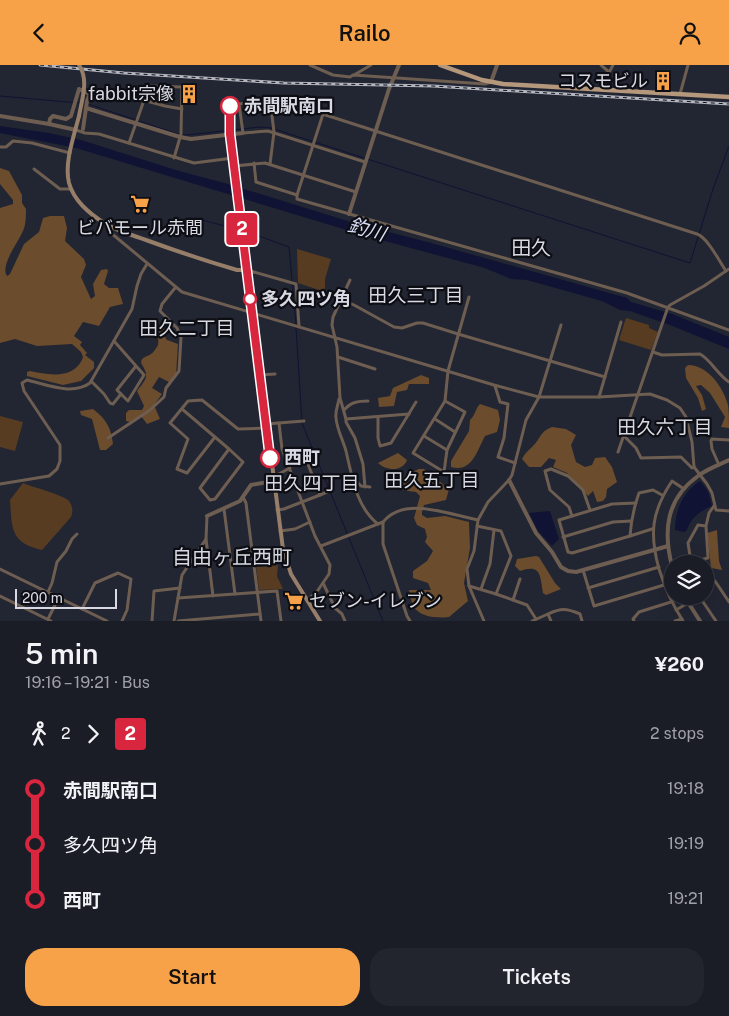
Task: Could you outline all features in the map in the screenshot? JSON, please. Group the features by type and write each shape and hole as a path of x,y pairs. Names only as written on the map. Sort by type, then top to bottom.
{"main road":[{"path":"79,65 83,73 84,85 71,152 68,179 75,197 87,210 112,227 180,253 247,271 280,531 288,567 320,621"},
{"path":"442,65 491,82 729,97"}],"street":[{"path":"310,65 334,75 350,77 371,65"},
{"path":"349,214 399,65"},
{"path":"457,71 460,65"},
{"path":"353,75 485,84 491,82 497,65"},
{"path":"600,65 610,72"},
{"path":"603,90 604,80 613,65"},
{"path":"680,94 688,65"},
{"path":"129,143 149,86 182,87 180,137 174,157"},
{"path":"49,124 53,116 66,119 71,116 79,89 90,94 83,129"},
{"path":"143,100 182,109"},
{"path":"270,100 274,132 270,164"},
{"path":"243,133 239,105 270,100 285,102 702,235 728,270 668,308 618,452"},
{"path":"86,108 191,139 261,131 274,132 365,162"},
{"path":"297,195 323,114"},
{"path":"0,116 49,124 75,132 99,134 194,163 233,158"},
{"path":"230,134 247,271 296,284 299,326"},
{"path":"0,147 6,147 13,141 39,144 71,152"},
{"path":"234,166 254,163 270,164 356,192"},
{"path":"254,163 256,182 297,195 298,199 558,273 668,308 729,331"},
{"path":"34,169 60,189 71,189"},
{"path":"112,227 111,233 182,292 539,397 639,396 650,394 667,400 683,411 692,442 694,467 712,493 716,510 729,511"},
{"path":"0,484 49,476 57,469 60,461 60,445 24,391 23,381 27,380 54,387 74,388 86,386 92,381 132,309 141,274 147,264"},
{"path":"350,280 333,317 332,325 338,357 340,398 336,419 340,437 346,450 353,484 366,512 378,524"},
{"path":"108,438 139,418 160,401 166,388 179,371 180,331 160,311 162,304 175,288"},
{"path":"329,294 394,327 402,328 423,323 605,377"},
{"path":"445,401 465,412 447,450 444,472 413,453 445,401 448,371 469,297"},
{"path":"599,397 621,322"},
{"path":"484,621 469,586 467,569 474,551 478,520 488,502 509,480 526,420 539,397 561,325"},
{"path":"114,341 136,366 145,377 128,401 117,390 136,366"},
{"path":"653,353 662,355 700,354 706,357 720,376 729,382"},
{"path":"338,357 375,369"},
{"path":"260,375 275,374"},
{"path":"92,381 110,403 113,404 121,394"},
{"path":"494,385 500,402 508,404 504,438 498,457 514,463"},
{"path":"340,398 346,422 355,438 363,463 365,487"},
{"path":"215,437 187,473 178,469 188,439 170,423 188,401 202,399 238,429 304,421"},
{"path":"344,410 350,404 368,401"},
{"path":"378,417 378,438 380,446 383,446 391,443 416,402"},
{"path":"182,409 229,449 243,462 215,499 210,499 200,488 229,449"},
{"path":"346,419 409,414"},
{"path":"435,419 455,432"},
{"path":"279,423 282,449 310,522 330,565 330,569 316,593 306,600"},
{"path":"424,436 447,450"},
{"path":"624,436 636,448 641,458 669,459 681,457 692,468 694,467"},
{"path":"719,465 710,441 712,439 729,440"},
{"path":"287,461 310,452"},
{"path":"304,454 320,495"},
{"path":"670,555 666,536 674,503 684,489 699,475 729,460"},
{"path":"213,596 206,539 207,516 224,509 243,497 251,485 273,479 290,468"},
{"path":"572,515 569,507 550,490 545,471 551,469 568,476 583,490 590,510"},
{"path":"350,475 361,486 370,487"},
{"path":"509,480 536,533 560,565 570,572 668,546"},
{"path":"583,570 594,606 664,585 654,550 652,529 655,513 662,495 672,481 684,489"},
{"path":"630,536 631,521 639,493 653,490 662,495"},
{"path":"277,510 327,492"},
{"path":"243,497 246,503 261,621"},
{"path":"636,503 612,504 558,519 568,552 572,553 652,529"},
{"path":"706,526 698,525 688,543 691,562 708,558 706,526 709,513 714,506"},
{"path":"321,546 383,522 397,512 419,507 478,520"},
{"path":"224,509 235,594"},
{"path":"563,537 613,522 631,521"},
{"path":"280,531 295,529 310,522"},
{"path":"383,522 384,547 407,616 410,621 416,621"},
{"path":"477,527 500,531 511,556 496,594"},
{"path":"481,589 490,564 494,530"},
{"path":"48,592 57,561 77,534"},
{"path":"206,539 182,575 176,621 260,614"},
{"path":"588,588 659,567"},
{"path":"0,569 107,621"},
{"path":"82,609 95,583 118,573 131,579 127,610 122,621"},
{"path":"513,600 520,579"},
{"path":"323,582 335,608 346,621"},
{"path":"714,582 729,601"},
{"path":"469,586 527,605 536,619"},
{"path":"152,621 154,591 180,588"},
{"path":"178,598 277,591 281,621"},
{"path":"0,596 49,621 59,597"},
{"path":"634,621 633,619 639,612 664,604"},
{"path":"673,605 683,620 675,621"},
{"path":"676,610 685,605"},
{"path":"689,605 700,621"},
{"path":"705,605 716,621"},
{"path":"532,621 561,609 580,614 582,621"},
{"path":"548,614 551,621"}],"shaded area":[{"path":"0,168 9,171 22,195 22,203 26,209 26,221 23,230 7,261 5,272 7,276 10,274 24,244 39,232 43,218 64,216 67,228 65,241 84,259 86,265 81,277 91,299 95,296 93,284 101,270 107,269 108,271 104,284 109,288 118,288 123,304 110,307 99,326 83,322 74,336 82,342 80,345 87,353 85,355 94,362 94,368 81,381 63,385 27,376 27,372 30,371 60,374 74,369 83,357 81,352 72,344 37,346 15,339 0,343 0,208 13,204 13,200 0,184"},
{"path":"297,249 331,259 325,279 325,292 298,283"},
{"path":"626,318 649,325 649,328 658,332 651,350 619,340"},
{"path":"164,328 166,329 163,334 167,340 178,344 176,375 169,382 159,377 152,388 162,394 154,405 160,419 147,424 141,416 130,422 126,421 126,413 129,410 142,410 144,406 137,391 146,378 141,361 155,350 158,345 159,331"},
{"path":"688,365 702,369 714,378 718,384 728,405 729,428 721,427 725,417 710,393 701,385 696,386 702,395 706,409 702,411 698,398 686,378 685,368"},
{"path":"421,375 429,378 429,384 409,384 407,390 397,392 394,406 379,407 378,398 390,396 393,388"},
{"path":"480,404 498,410 500,420 497,432 485,436 469,464 458,468 451,467 451,461 469,431 470,420"},
{"path":"93,409 105,420 111,433 113,444 106,450 100,450 92,419 81,415 80,411"},
{"path":"0,416 23,422 15,451 0,447"},
{"path":"552,427 566,429 576,435 571,445 576,462 585,467 592,465 595,458 605,457 612,467 617,482 607,489 606,497 603,501 597,502 593,491 588,496 567,473 553,467 556,460 549,458 541,467 529,467 522,459 542,433"},
{"path":"398,453 407,460 402,467 390,469 378,463"},
{"path":"419,469 424,469 449,489 446,500 424,505 422,515 427,518 445,516 469,522 470,548 464,583 468,601 449,617 433,617 418,612 410,596 409,590 431,590 428,583 413,578 413,571 427,561 433,551 425,542 427,537 425,529 417,525 414,518 420,496 416,492 401,490 403,477"},
{"path":"23,483 61,496 69,501 72,507 71,517 42,550 24,543 18,538 11,519 10,500"},
{"path":"717,530 719,561 722,570 714,569 714,555 710,555 707,533"},
{"path":"539,557 555,583 561,589 546,595 543,593 540,576 536,570 527,569 520,571 515,566 517,559"},
{"path":"278,565 277,576 283,589 259,590 256,567"}],"water":[{"name":"釣川","path":"0,126 81,140 354,223 627,298 631,302 672,314 729,337 729,349 670,325 630,311 620,310 602,301 527,280 511,279 485,268 370,237 76,148 0,133"},
{"path":"700,481 708,491 712,506 696,515 684,532 675,530 681,502 689,490"},
{"path":"550,511 559,539 552,546 538,531 529,513"}],"waterway":[{"path":"0,96 79,103"},
{"path":"88,104 178,134 187,135 260,127 271,128 690,263 713,189 729,146"},
{"path":"195,218 251,233 289,247 296,324"},
{"path":"296,328 302,423 383,621"}],"railway":[{"path":"40,65 124,73 284,83 433,86 729,104"}],"bus line":[{"name":"2","path":"230,106 230,134 238,205 270,458"}],"place":[{"name":"コスモビル","path":"663,81"},
{"name":"fabbit宗像","path":"189,94"},
{"name":"赤間駅南口","path":"230,106"},
{"name":"ビバモール赤間","path":"140,204"},
{"name":"多久四ツ角","path":"250,299"},
{"name":"西町","path":"270,458"},
{"name":"セブン-イレブン","path":"294,601"}],"district":[{"name":"田久","path":"531,248"},
{"name":"田久三丁目","path":"416,295"},
{"name":"田久二丁目","path":"187,328"},
{"name":"田久六丁目","path":"665,427"},
{"name":"田久五丁目","path":"432,480"},
{"name":"田久四丁目","path":"312,483"},
{"name":"自由ヶ丘西町","path":"232,557"}]}
